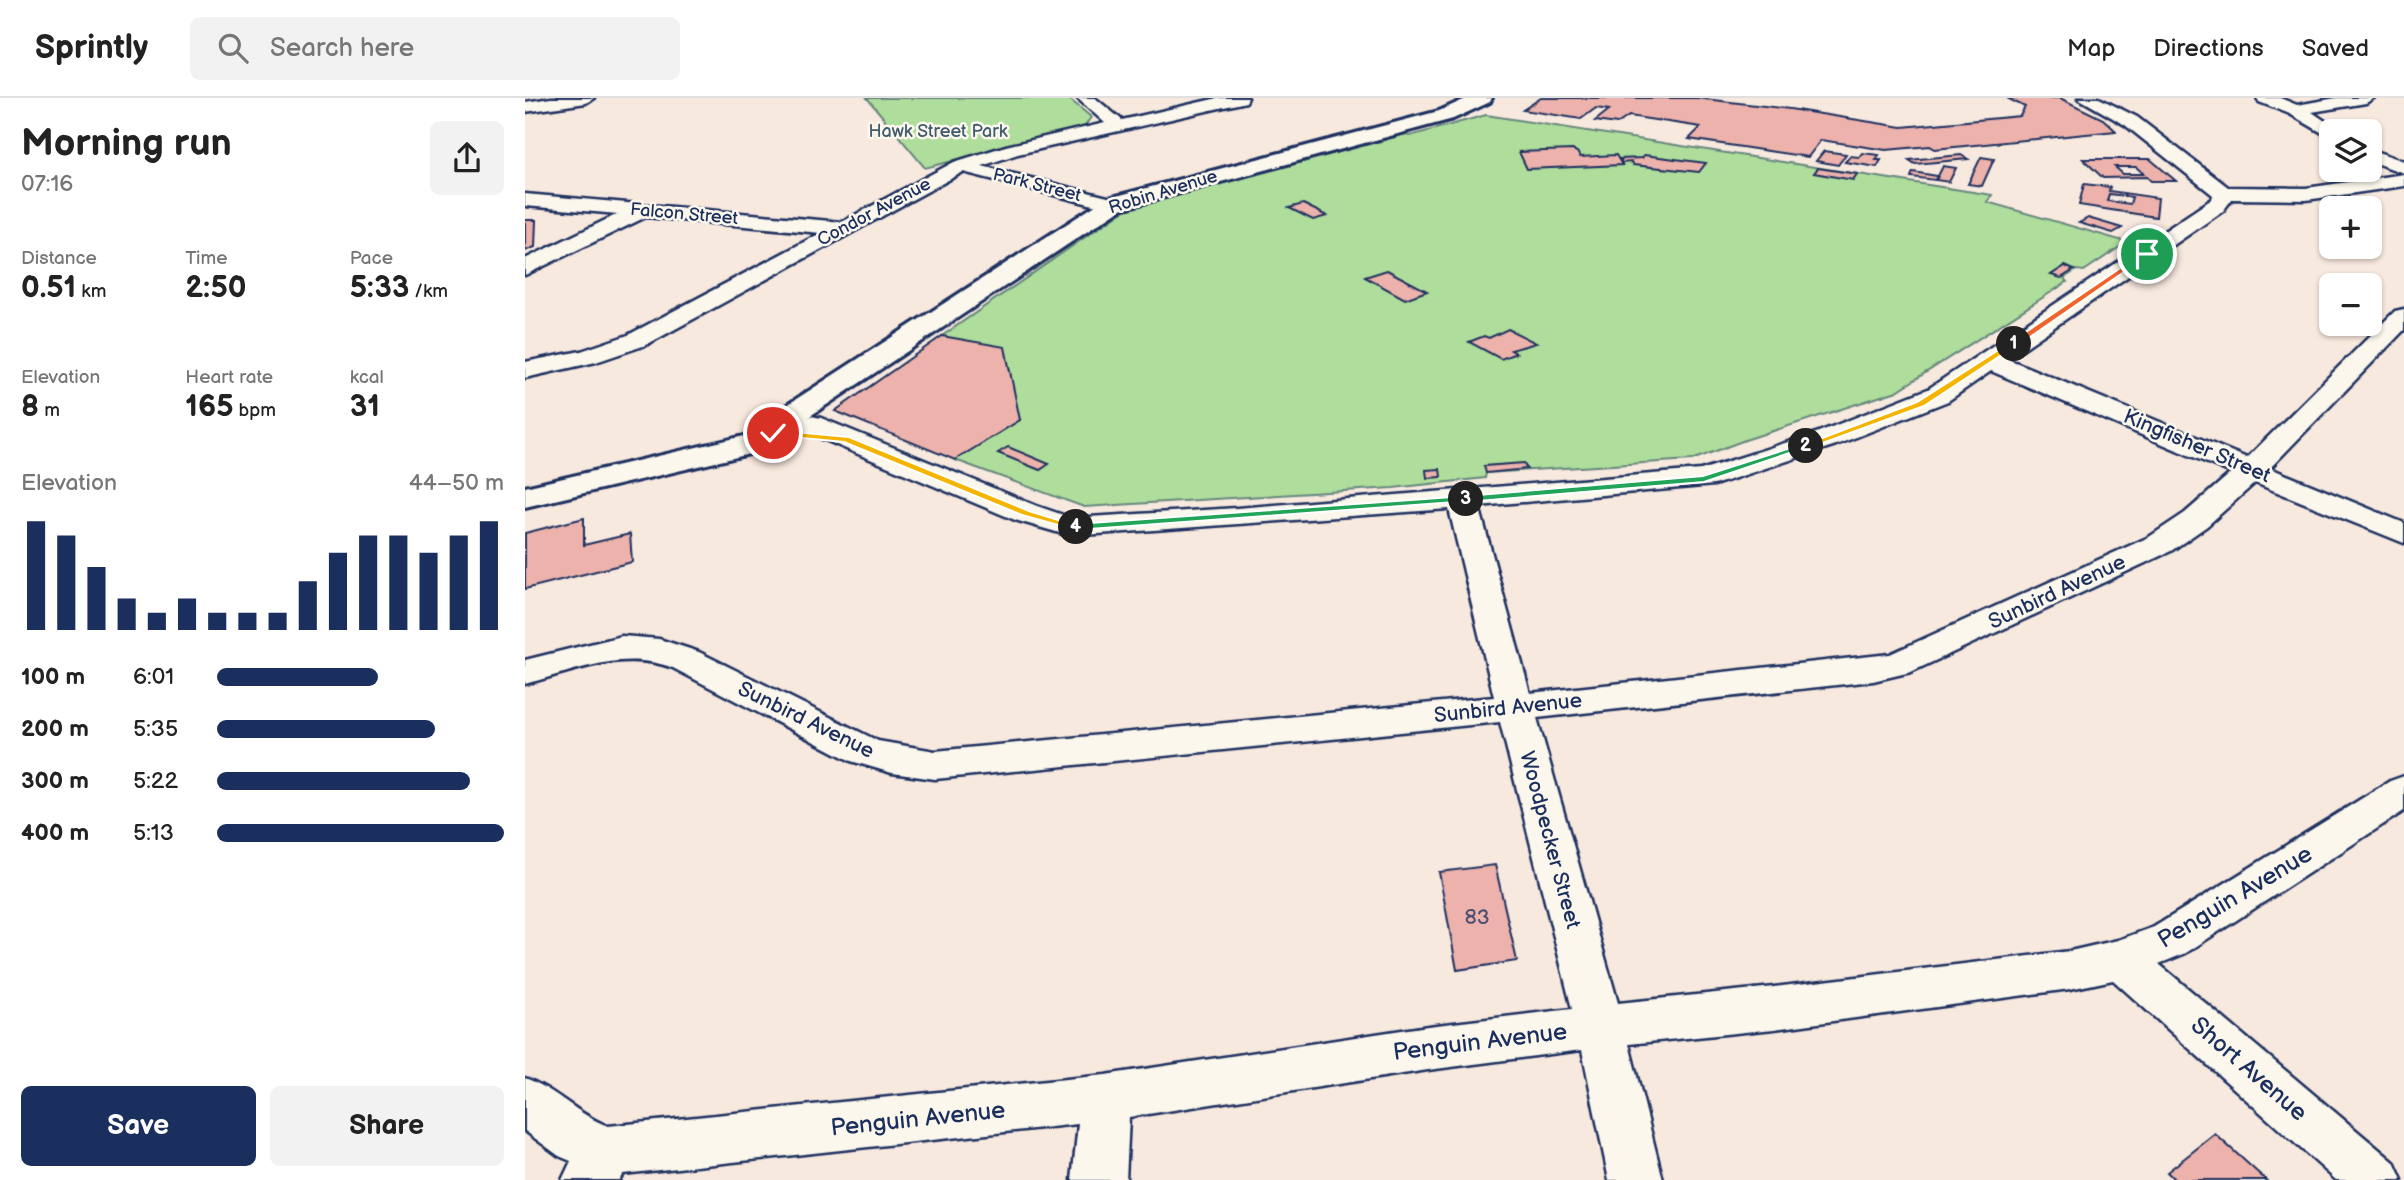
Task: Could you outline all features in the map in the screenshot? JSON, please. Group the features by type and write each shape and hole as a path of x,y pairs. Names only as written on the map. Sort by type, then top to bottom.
{"street":[{"path":"525,107 586,98"},
{"path":"1085,98 1119,126"},
{"name":"Condor Avenue","path":"525,370 587,357 637,340 961,166 991,156 1240,98"},
{"name":"Robin Avenue","path":"792,427 842,382 1113,204 1446,115 1483,98"},
{"path":"2086,98 2131,121 2223,193 2306,194 2404,180"},
{"path":"2265,98 2295,110 2319,125"},
{"path":"2295,110 2366,98"},
{"path":"2382,159 2404,167"},
{"name":"Park Street","path":"961,166 1113,204"},
{"path":"525,497 689,458 792,427 845,439 1026,513 1070,527 1112,526 1675,482 1720,475 1920,404 1989,361 2215,207 2222,201 2223,193"},
{"name":"Falcon Street","path":"525,200 842,228"},
{"path":"525,268 644,211"},
{"name":"Sunbird Avenue","path":"525,672 622,647 659,650 686,660 866,751 892,759 935,765 1816,676 1898,664 2160,544 2207,512 2404,316"},
{"name":"Kingfisher Street","path":"1989,361 2404,534"},
{"name":"Woodpecker Street","path":"1462,499 1599,1026 1636,1180"},
{"name":"Penguin Avenue","path":"525,1101 576,1139 599,1165 1105,1098 1428,1048 1599,1026 1828,1002 2070,970 2121,960 2170,940 2404,791"},
{"name":"Short Avenue","path":"2121,960 2375,1180"},
{"path":"1098,1180 1105,1098"}],"green space":[{"name":"Hawk Street Park","path":"867,98 1068,98 1091,117 1084,128 925,168"},
{"path":"1486,115 1992,195 1987,202 2127,242 2084,271 2077,270 2064,278 2067,282 1897,391 1692,460 1486,473 1485,478 1393,488 1084,507 955,460 1020,419 942,336 1126,209"}],"building":[{"path":"1541,98 1696,98 1790,109 1902,127 2020,116 2025,107 2007,98 2060,98 2103,119 2116,131 1935,149 1930,146 1886,150 1821,140 1808,157 1689,139 1701,127 1629,116 1617,124 1595,121 1609,110 1596,108 1581,119 1523,110"},
{"path":"1572,150 1580,157 1616,155 1622,165 1527,169 1519,152"},
{"path":"1824,151 1846,154 1838,165 1816,161"},
{"path":"1862,153 1879,155 1876,160 1881,160 1877,167 1845,162 1850,156 1859,157"},
{"path":"1644,155 1706,163 1699,172 1633,165 1631,162 1622,163 1620,159 1642,158"},
{"path":"1961,155 1968,159 1915,164 1909,160"},
{"path":"1981,157 1994,159 1982,186 1968,184"},
{"path":"2083,159 2150,159 2176,181 2151,181 2147,177 2103,178","holes":["2115,167 2136,167 2144,174 2123,174"]},
{"path":"1943,166 1956,168 1949,182 1936,180"},
{"path":"1818,168 1857,174 1853,180 1814,173"},
{"path":"1913,172 1937,176 1935,180 1911,177"},
{"path":"2084,184 2110,187 2109,191 2158,198 2156,217 2079,205","holes":["2109,194 2132,197 2130,204 2107,201"]},
{"path":"1303,204 1327,216 1313,220 1289,208"},
{"path":"2088,218 2122,228 2113,233 2079,223"},
{"path":"525,220 536,220 535,247 525,251"},
{"path":"2065,266 2074,270 2061,278 2051,275"},
{"path":"1387,270 1427,291 1405,299 1365,277"},
{"path":"1508,329 1536,343 1511,350 1516,353 1501,359 1469,342 1484,336 1489,338"},
{"path":"942,336 1005,347 1020,420 955,460 835,411"},
{"path":"1008,447 1049,464 1040,470 998,453"},
{"path":"1524,463 1527,469 1486,473 1484,466"},
{"path":"1440,469 1441,477 1427,478 1426,470"},
{"path":"584,518 584,545 630,534 632,562 525,589 525,533"},
{"path":"1495,865 1517,961 1457,970 1439,872"},
{"path":"2215,1134 2266,1180 2175,1180 2167,1172"}],"route":[{"path":"773,433 845,439 1026,513 1070,527 1237,517 1704,479 1826,439 1938,395 2147,254"}]}
